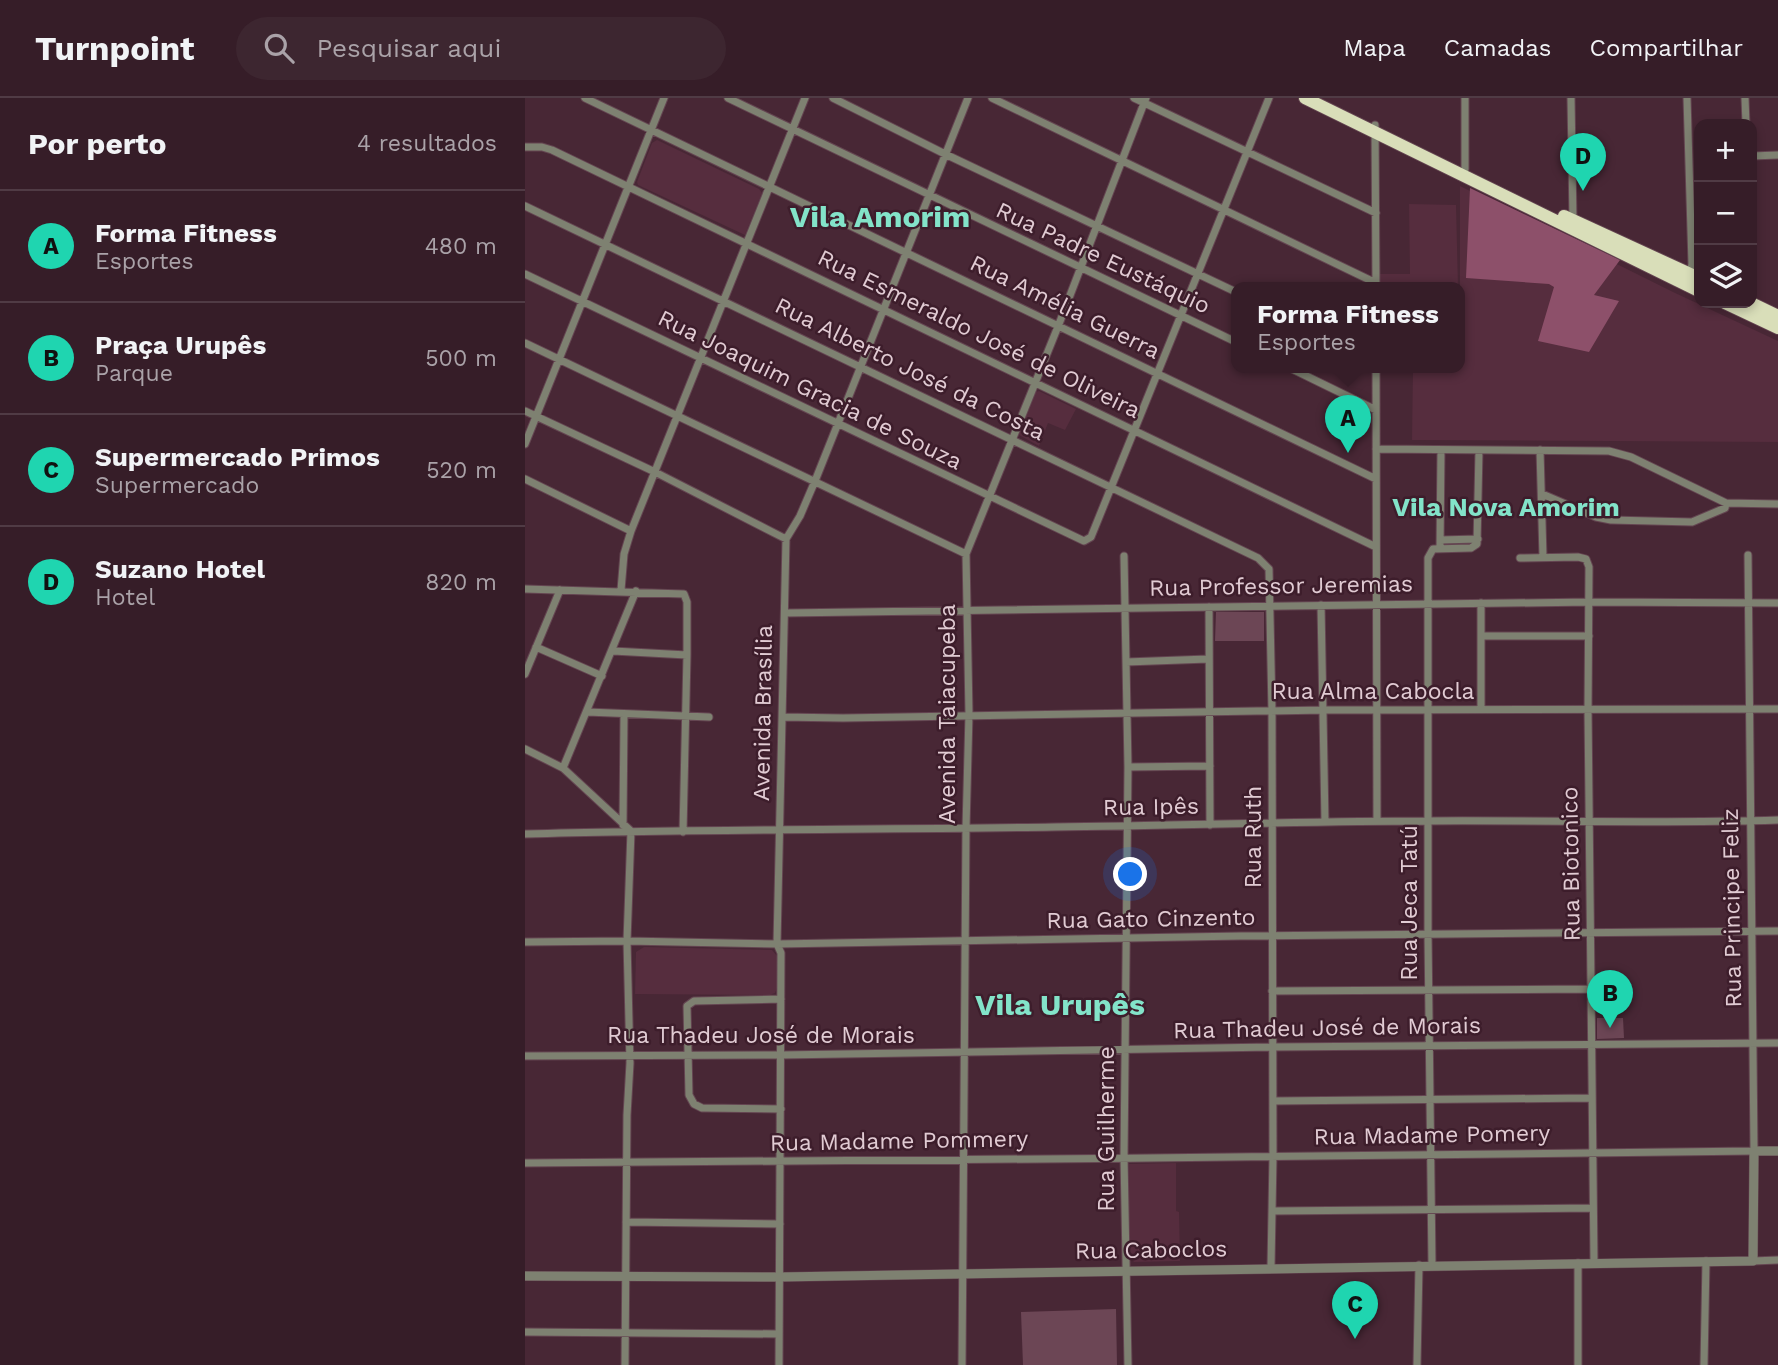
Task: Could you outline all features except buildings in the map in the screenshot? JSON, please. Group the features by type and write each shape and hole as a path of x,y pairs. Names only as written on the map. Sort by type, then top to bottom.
{"highway":[{"path":"1304,98 1356,115 1375,129 1465,169 1691,278"},
{"path":"1321,102 1691,278"},
{"path":"1757,306 1778,316"},
{"path":"1736,308 1778,328"}],"street":[{"name":"Rua Amélia Guerra","path":"585,98 1376,479"},
{"path":"525,444 664,98"},
{"name":"Rua Padre Eustáquio","path":"728,98 1231,340"},
{"path":"621,590 624,554 631,531 805,98"},
{"path":"833,98 1231,290"},
{"name":"Avenida Brasília","path":"779,1365 781,953 777,944 786,538 800,516 815,481 968,98"},
{"path":"992,98 1370,282"},
{"path":"1134,98 1145,100 1376,213"},
{"path":"1111,487 1269,98"},
{"path":"1465,98 1465,169"},
{"path":"1571,98 1573,221"},
{"path":"1687,98 1691,278"},
{"path":"1745,98 1746,119"},
{"name":"Avenida Taiacupeba","path":"963,1365 969,714 966,554 1059,324 1145,100"},
{"path":"1375,129 1376,282"},
{"name":"Rua Esmeraldo José de Oliveira","path":"525,147 552,150 1376,547"},
{"path":"1757,156 1778,155"},
{"path":"1688,159 1694,159"},
{"name":"Rua Alberto José da Costa","path":"525,206 1258,558 1265,563 1271,575"},
{"name":"Rua Joaquim Gracia de Souza","path":"525,274 1079,541 1091,537 1111,487"},
{"path":"525,343 966,554"},
{"path":"1299,373 1376,410"},
{"path":"1376,373 1377,821"},
{"path":"525,411 786,538"},
{"path":"1376,449 1619,453 1726,503 1778,505"},
{"path":"1441,450 1440,544 1478,539 1479,450"},
{"path":"1520,558 1543,557 1540,450"},
{"path":"525,478 631,531"},
{"path":"1542,494 1596,517 1624,521 1692,522 1725,508 1726,503"},
{"name":"Rua Jeca Tatú","path":"1432,1265 1428,934 1429,554 1440,544"},
{"name":"Rua Principe Feliz","path":"1748,555 1753,1261"},
{"name":"Rua Guilherme","path":"1124,556 1128,713 1124,1157 1128,1365"},
{"name":"Rua Biotonico","path":"1543,557 1578,557 1588,562 1594,1262"},
{"name":"Rua Ruth","path":"1271,575 1271,1267"},
{"path":"525,590 621,590 684,594 687,602 687,655 683,832"},
{"path":"525,674 560,590"},
{"path":"563,768 636,591"},
{"path":"1481,603 1481,709"},
{"name":"Rua Professor Jeremias","path":"785,613 1376,604 1778,603"},
{"path":"1321,605 1325,822"},
{"path":"1209,607 1210,825"},
{"path":"1481,636 1589,636"},
{"path":"536,647 602,676"},
{"path":"613,651 687,655"},
{"path":"1126,662 1208,659"},
{"name":"Rua Alma Cabocla","path":"782,718 1210,711 1778,709"},
{"path":"587,712 709,717"},
{"path":"623,825 624,715"},
{"path":"525,749 563,768 631,831 627,941 630,1055 625,1365"},
{"path":"1128,767 1210,766"},
{"name":"Rua Ipês","path":"525,834 1377,821 1590,823 1778,820"},
{"name":"Rua Gato Cinzento","path":"525,942 777,944 1778,931"},
{"path":"1272,991 1592,989"},
{"path":"781,999 690,1002 687,1006 691,1100 698,1106 781,1109"},
{"name":"Rua Thadeu José de Morais","path":"525,1056 1778,1043"},
{"path":"1273,1101 1593,1098"},
{"path":"1592,1152 1778,1151"},
{"name":"Rua Madame Pomery","path":"1273,1157 1592,1152"},
{"name":"Rua Madame Pommery","path":"525,1163 1273,1157"},
{"path":"1272,1210 1593,1208"},
{"path":"626,1222 780,1224"},
{"name":"Rua Caboclos","path":"525,1276 780,1277 1778,1260"},
{"path":"1704,1365 1706,1261"},
{"path":"1578,1262 1578,1365"},
{"path":"1417,1365 1419,1265"},
{"path":"525,1332 779,1334"}],"shaded area":[{"path":"657,140 759,189 762,193 745,235 638,185 652,143"},
{"path":"1460,186 1694,302 1694,308 1707,308 1778,341 1778,442 1412,440 1413,373 1465,373 1465,282 1460,282"},
{"path":"1470,188 1620,260 1594,295 1619,301 1589,352 1538,341 1554,287 1549,284 1466,278"},
{"path":"1409,204 1456,205 1458,282 1380,282 1380,274 1410,274"},
{"path":"1036,392 1076,409 1065,430 1048,423 1039,446 1019,435"},
{"path":"1216,612 1264,612 1264,641 1215,641"},
{"path":"644,947 772,950 777,956 777,988 775,993 770,995 635,994 636,952"},
{"path":"1597,1018 1623,1018 1624,1038 1597,1039"},
{"path":"1176,1163 1180,1261 1134,1262 1129,1256 1129,1164"},
{"path":"1116,1309 1117,1365 1023,1365 1021,1312"}],"place":[{"name":"Suzano Hotel","path":"1583,191"},
{"name":"Forma Fitness","path":"1348,453"},
{"name":"Praça Urupês","path":"1610,1028"},
{"name":"Supermercado Primos","path":"1355,1339"}],"district":[{"name":"Vila Amorim","path":"880,216"},
{"name":"Vila Nova Amorim","path":"1506,507"},
{"name":"Vila Urupês","path":"1060,1004"}]}
